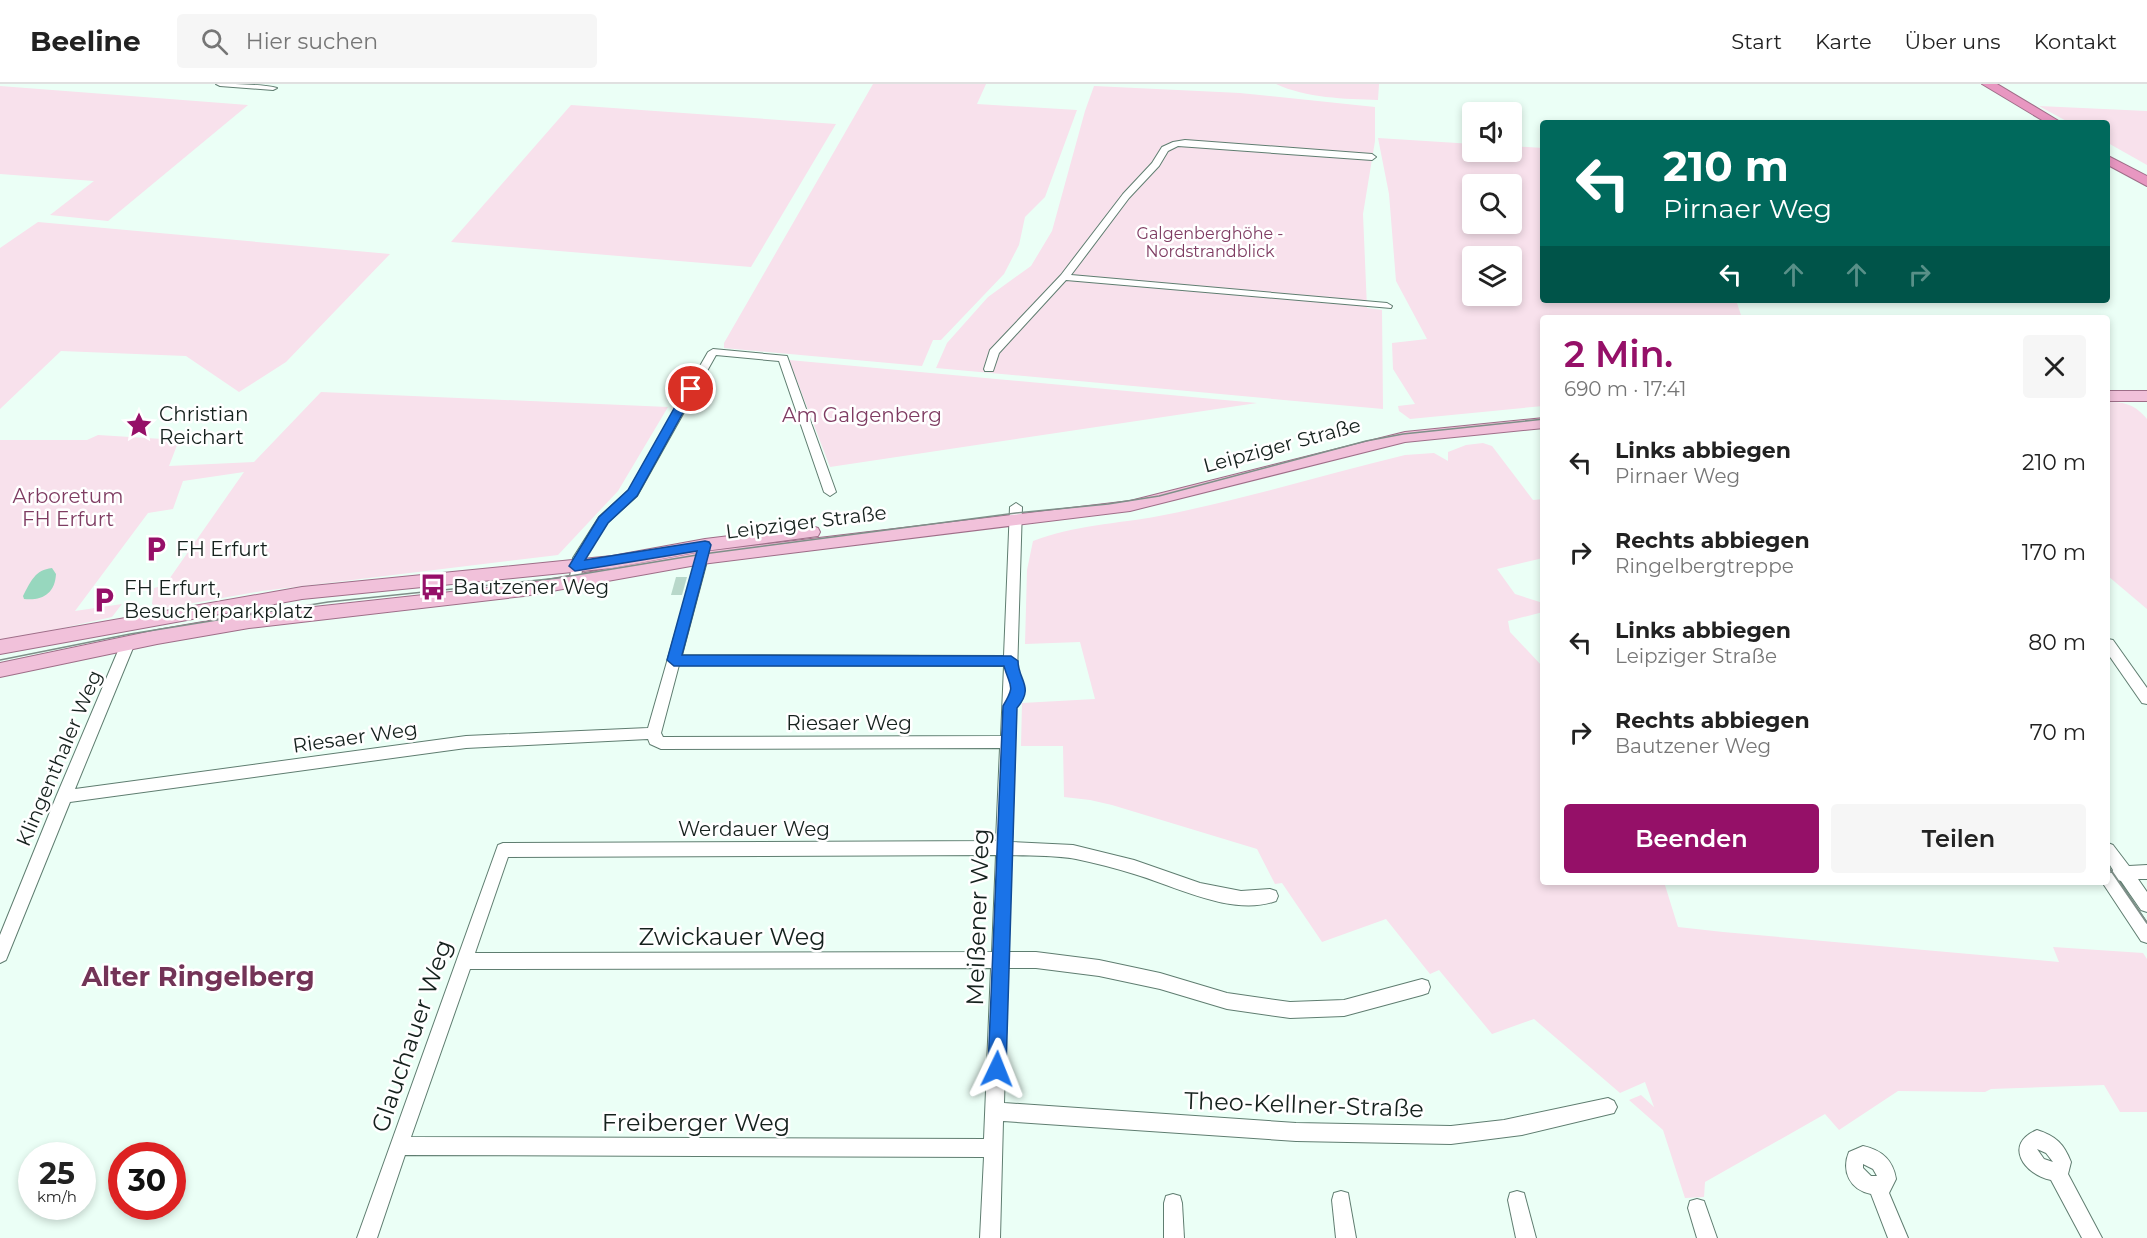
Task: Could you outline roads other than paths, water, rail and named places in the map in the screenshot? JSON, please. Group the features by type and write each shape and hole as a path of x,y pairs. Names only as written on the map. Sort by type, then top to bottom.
{"highway":[{"path":"1977,84 2039,120"},
{"path":"1988,84 2051,120"},
{"path":"2110,154 2147,175"},
{"path":"2110,161 2147,182"}],"main road":[{"path":"2110,396 2141,396"},
{"name":"Leipziger Straße","path":"0,670 249,621 424,602 703,551 1016,513 1161,488 1365,435 1426,424 1540,413"},
{"name":"Leipziger Straße","path":"1016,513 1130,506 1405,437 1540,423"},
{"name":"Leipziger Straße","path":"0,647 302,593 534,568 575,574"},
{"path":"128,643 133,622"}],"street":[{"path":"220,84 273,88"},
{"path":"989,369 994,352 1064,277 1126,196 1170,146 1185,143 1372,157"},
{"path":"1064,277 1387,306"},
{"path":"575,574 603,520 633,493 713,352 783,358 830,492"},
{"name":"Meißener Weg","path":"990,1238 1010,706 1018,697 1018,678 1011,665 1016,513"},
{"path":"654,736 703,551"},
{"name":"Klingenthaler Weg","path":"0,955 128,643"},
{"path":"2110,647 2147,699"},
{"path":"674,660 1011,665"},
{"name":"Riesaer Weg","path":"63,797 466,742 654,736 661,743 1009,742"},
{"name":"Werdauer Weg","path":"503,850 1005,848 1073,852 1134,867 1200,890 1241,898 1270,896"},
{"name":"Glauchauer Weg","path":"367,1238 503,850"},
{"path":"2110,860 2113,875 2147,936"},
{"path":"2113,875 2147,873"},
{"path":"2113,875 2147,905"},
{"name":"Zwickauer Weg","path":"464,961 1036,960 1099,968 1160,981 1227,1001 1290,1010 1344,1008 1422,987"},
{"name":"Theo-Kellner-Straße","path":"996,1112 1102,1117 1251,1131 1376,1135 1467,1134 1502,1130 1608,1107"},
{"name":"Freiberger Weg","path":"399,1146 993,1148"},
{"path":"2056,1172 2092,1238"},
{"path":"1877,1187 1898,1238"},
{"path":"1341,1200 1346,1238"},
{"path":"1517,1200 1526,1238"},
{"path":"1173,1203 1174,1238"},
{"path":"1697,1208 1707,1238"}],"tram line":[{"path":"0,660 130,634 328,602 558,578 703,554 1016,513 1108,504 1159,496 1366,441 1403,434 1540,419"},
{"path":"2110,869 2147,923"}],"place":[{"name":"Christian Reichart","path":"139,425"},
{"name":"FH Erfurt","path":"156,549"},
{"name":"Bautzener Weg","path":"433,587"},
{"name":"FH Erfurt, Besucherparkplatz","path":"104,600"}],"district":[{"name":"Alter Ringelberg","path":"198,977"}],"park label":[{"name":"Galgenberghöhe - Nordstrandblick","path":"1210,242"},
{"name":"Am Galgenberg","path":"862,415"},
{"name":"Arboretum FH Erfurt","path":"68,508"}]}
